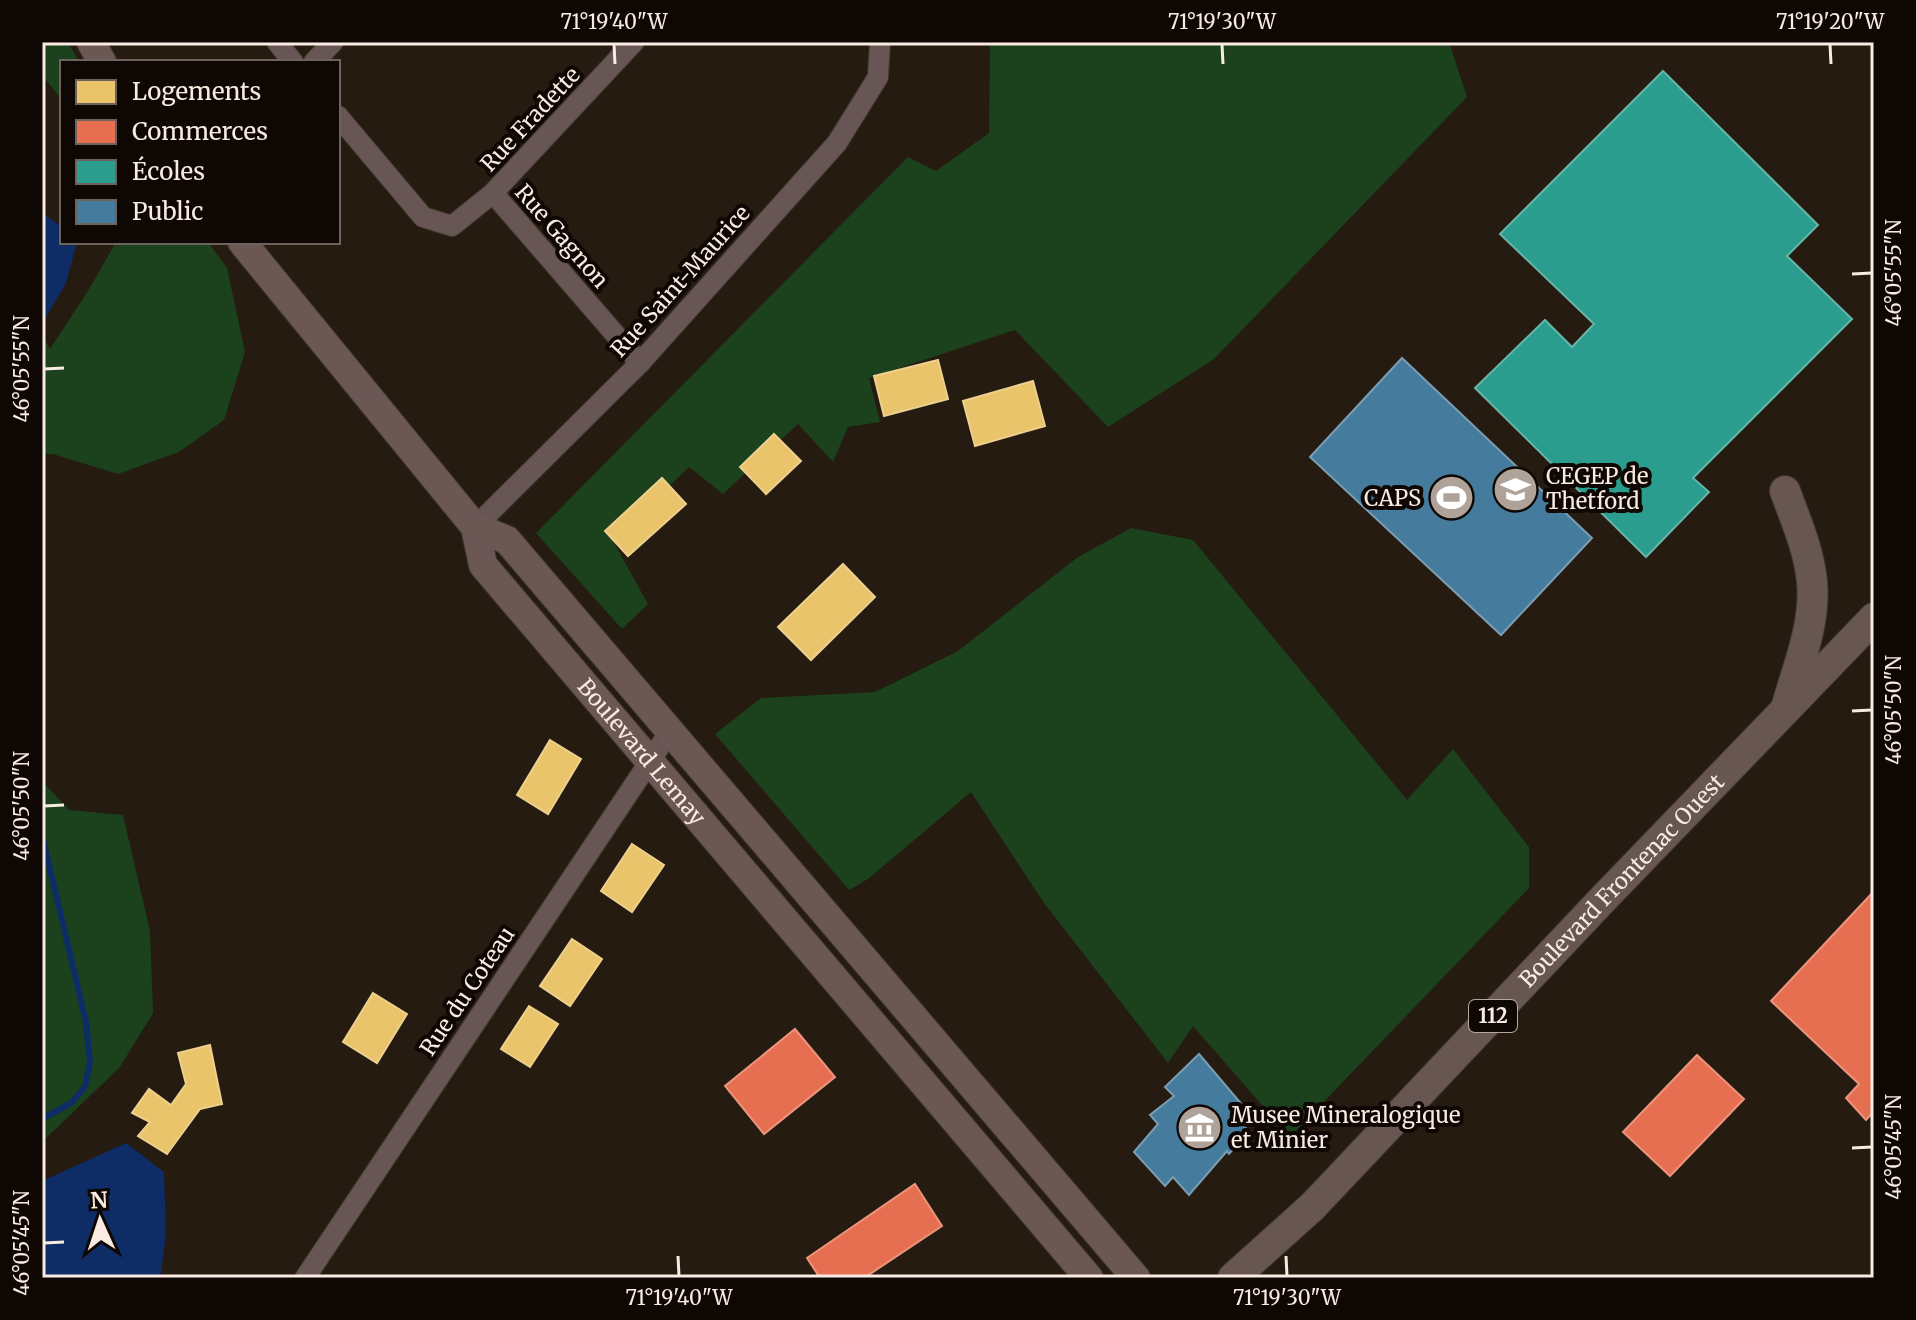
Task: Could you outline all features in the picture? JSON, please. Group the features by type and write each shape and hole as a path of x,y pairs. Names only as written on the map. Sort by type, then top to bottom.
{"main road":[{"path":"1785,491 1806,546 1812,584 1810,620 1785,710"},
{"name":"Boulevard Frontenac Ouest","path":"1233,1278 1313,1206 1874,618"}],"street":[{"path":"91,42 101,60"},
{"path":"277,42 291,60"},
{"path":"316,60 333,42"},
{"name":"Rue Fradette","path":"493,193 634,42"},
{"name":"Rue Saint-Maurice","path":"475,527 640,363 837,143 878,77 880,42"},
{"name":"Rue Gagnon","path":"340,118 423,217 452,226 493,193 640,363"},
{"name":"Boulevard Lemay","path":"244,244 475,527 483,565 1089,1278"},
{"name":"Boulevard Lemay","path":"475,527 507,540 1136,1278"},
{"name":"Rue du Coteau","path":"305,1278 670,731"},
{"path":"825,967 849,941"},
{"path":"1021,1198 1045,1172"}],"green space":[{"path":"42,42 68,42 78,60 60,60 60,98 42,75"},
{"path":"990,42 1449,42 1467,97 1214,359 1108,427 1015,330 869,378 880,422 848,427 833,462 798,424 723,494 689,467 613,541 648,604 622,629 536,533 908,157 936,171 989,133"},
{"path":"115,244 209,244 227,268 245,352 224,420 179,452 118,474 53,454 42,454 42,336 50,349"},
{"path":"1131,528 1193,540 1407,800 1453,749 1529,847 1529,888 1290,1137 1193,1026 1168,1063 1044,903 971,792 868,879 849,890 715,734 761,698 875,692 958,651 1078,557"},
{"path":"42,781 69,810 123,815 150,931 153,1013 120,1067 42,1142"}],"water":[{"path":"42,213 60,226 60,244 76,244 66,283 42,324"},
{"path":"126,1143 164,1172 166,1235 158,1278 42,1278 42,1181"}],"building: Logements":[{"path":"938,360 948,399 884,416 874,376"},
{"path":"1033,381 1045,426 975,446 963,401"},
{"path":"774,434 801,461 766,494 740,467"},
{"path":"662,478 686,504 628,556 605,531"},
{"path":"843,564 875,597 811,660 778,627"},
{"path":"550,740 581,759 548,814 517,795"},
{"path":"632,844 664,865 632,912 601,891"},
{"path":"572,939 602,959 570,1006 540,986"},
{"path":"373,993 407,1014 377,1063 343,1042"},
{"path":"529,1006 558,1024 530,1067 501,1049"},
{"path":"210,1045 222,1104 200,1109 167,1154 138,1136 150,1122 132,1113 149,1089 171,1105 186,1084 178,1053"}],"building: Commerces":[{"path":"1874,891 1874,1111 1866,1120 1846,1098 1859,1084 1771,1001"},
{"path":"795,1029 835,1077 764,1134 725,1086"},
{"path":"1697,1055 1744,1099 1670,1176 1623,1132"},
{"path":"915,1184 942,1226 864,1278 820,1278 807,1258"}],"building: Écoles":[{"name":"CEGEP de Thetford","path":"1663,71 1818,225 1787,256 1852,319 1693,478 1709,492 1646,557 1475,388 1545,320 1572,347 1594,324 1500,234"}],"building: Public":[{"name":"CAPS","path":"1402,358 1592,538 1501,635 1310,457"},
{"name":"Musee Mineralogique et Minier","path":"1199,1054 1249,1113 1240,1121 1249,1132 1229,1154 1227,1151 1189,1195 1173,1177 1165,1186 1134,1152 1158,1124 1150,1115 1174,1096 1165,1087"}],"waterway":[{"path":"42,835 86,1022 90,1062 85,1087 71,1103 42,1119"}],"place":[{"name":"CEGEP de Thetford","path":"1515,489"},
{"name":"CAPS","path":"1452,498"},
{"name":"Musee Mineralogique et Minier","path":"1200,1128"}]}
